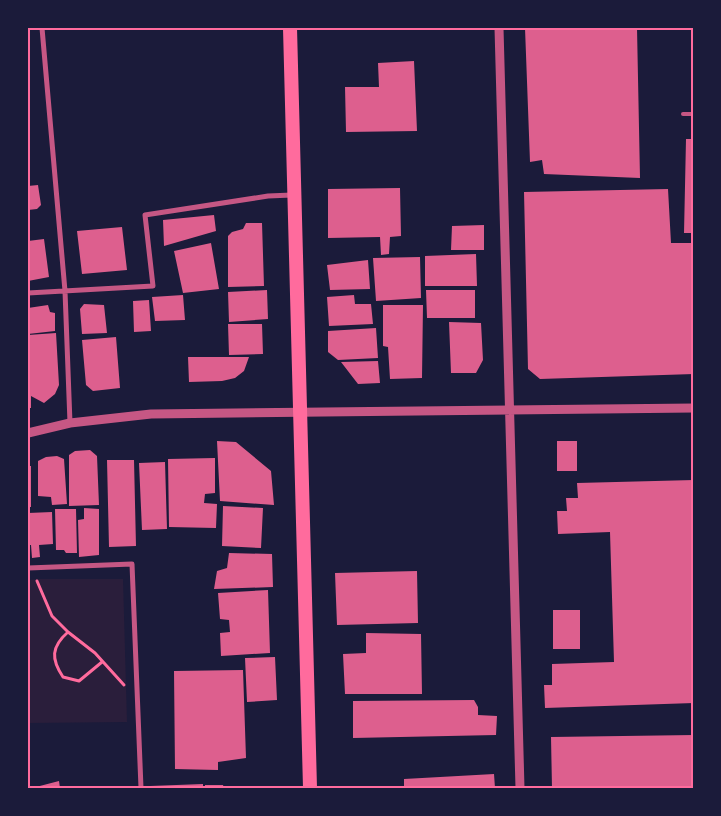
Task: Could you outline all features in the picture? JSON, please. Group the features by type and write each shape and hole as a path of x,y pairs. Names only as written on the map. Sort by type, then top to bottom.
{"highway":[{"path":"290,28 310,788"}],"street":[{"path":"42,28 65,291 70,423"},
{"path":"499,28 508,410 520,788"},
{"path":"28,293 153,286 145,216 268,196 295,195"},
{"path":"28,432 70,423 151,414 694,408"},
{"path":"28,568 132,564 141,788"}],"lane":[{"path":"683,114 694,114"}],"path":[{"path":"34,568 38,586 52,616 68,632 95,653 137,699"},
{"path":"68,632 58,641 55,651 55,666 64,678 79,681 102,662"}],"shaded area":[{"path":"123,579 127,722 28,723 28,580"}],"building":[{"path":"525,28 637,28 640,178 544,174 542,160 530,162"},
{"path":"414,61 417,131 346,132 345,87 379,87 378,63"},
{"path":"686,139 694,139 694,233 684,233"},
{"path":"38,185 41,205 37,209 28,210 28,186"},
{"path":"400,188 401,236 390,237 389,254 381,255 380,237 328,238 328,189"},
{"path":"668,189 671,243 694,243 694,374 540,379 528,369 524,192"},
{"path":"214,215 216,231 164,246 163,220"},
{"path":"246,223 262,223 264,286 228,287 228,236 232,232 243,229"},
{"path":"484,225 484,250 451,250 452,226"},
{"path":"122,227 127,270 82,274 77,231"},
{"path":"44,239 49,277 28,281 28,241"},
{"path":"211,243 219,289 183,293 174,251"},
{"path":"476,254 477,286 425,286 425,256"},
{"path":"420,257 421,298 376,301 373,258"},
{"path":"368,260 370,289 330,290 327,265"},
{"path":"267,290 268,319 229,322 228,292"},
{"path":"426,290 475,290 475,318 427,318"},
{"path":"183,295 185,320 155,321 152,297"},
{"path":"354,295 355,304 371,304 373,324 329,326 327,297"},
{"path":"149,300 151,331 134,332 133,301"},
{"path":"84,304 104,305 107,333 82,334 80,309"},
{"path":"48,305 50,312 55,313 55,331 28,334 28,308"},
{"path":"383,305 423,305 422,378 390,379 388,347 383,346"},
{"path":"449,322 481,323 483,360 476,373 451,373"},
{"path":"228,324 262,324 263,354 229,355"},
{"path":"376,328 378,358 338,360 328,352 328,331"},
{"path":"56,333 59,385 55,394 44,403 31,396 31,408 28,408 28,335"},
{"path":"116,337 120,388 93,391 86,385 82,340"},
{"path":"188,357 249,357 244,371 235,378 222,381 189,382"},
{"path":"378,361 380,383 358,384 341,362"},
{"path":"217,441 236,442 271,471 274,505 220,501"},
{"path":"557,441 577,441 577,471 557,471"},
{"path":"90,450 97,456 99,505 69,506 69,455 75,451"},
{"path":"57,456 64,459 67,504 52,505 51,497 38,496 38,461 46,457"},
{"path":"215,458 215,493 205,494 204,503 217,504 216,528 169,527 168,459"},
{"path":"107,460 134,460 136,546 109,547"},
{"path":"165,462 167,529 142,530 139,463"},
{"path":"28,466 31,466 31,507 28,507"},
{"path":"694,480 694,703 545,708 544,685 552,685 552,664 614,662 610,532 558,534 557,511 567,511 566,498 578,498 577,483"},
{"path":"223,506 263,508 261,548 222,546"},
{"path":"84,508 99,509 99,555 79,557 78,520 84,519"},
{"path":"55,509 76,509 77,553 66,553 64,550 56,550"},
{"path":"52,512 53,544 39,545 40,557 32,558 31,545 28,545 28,513"},
{"path":"229,553 272,554 273,587 214,589 217,571 227,568"},
{"path":"417,571 418,623 337,625 335,573"},
{"path":"268,590 270,653 221,656 220,633 230,632 229,620 220,619 218,593"},
{"path":"553,610 580,610 580,649 553,649"},
{"path":"366,633 421,634 422,694 345,694 343,654 366,653"},
{"path":"275,657 277,700 247,702 245,658"},
{"path":"243,670 246,758 218,762 218,770 175,769 174,671"},
{"path":"474,700 478,707 478,715 497,716 496,735 353,738 353,701"},
{"path":"694,735 694,788 552,788 551,737"},
{"path":"494,774 495,788 404,788 404,779"},
{"path":"59,781 60,788 32,788"},
{"path":"203,784 203,788 151,788 150,786"},
{"path":"205,785 223,785 224,788 205,788"},
{"path":"69,786 81,787 81,788 69,788"}]}
